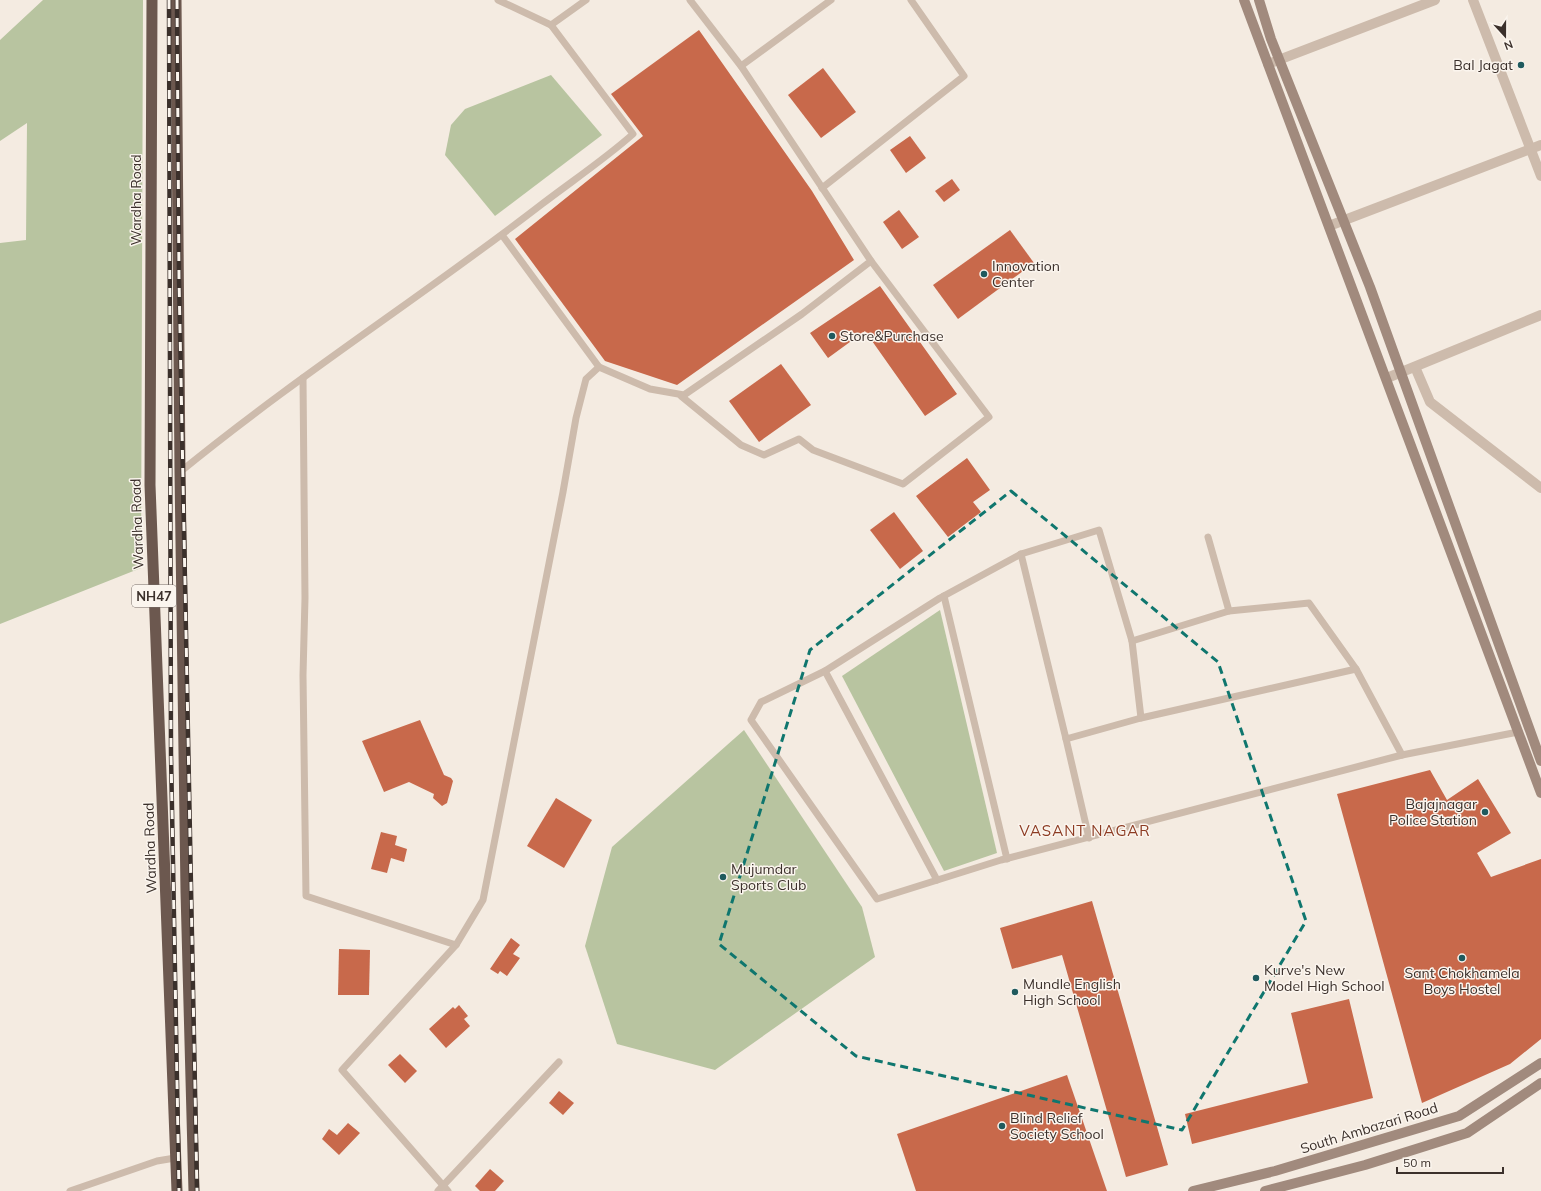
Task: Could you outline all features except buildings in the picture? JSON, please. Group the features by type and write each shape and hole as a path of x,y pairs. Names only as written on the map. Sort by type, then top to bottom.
{"highway":[{"name":"Wardha Road","path":"152,0 150,485 177,1191"},
{"name":"NH47","path":"176,0 180,472 186,892 194,1191"}],"main road":[{"path":"1244,0 1387,378 1541,793"},
{"path":"1259,0 1271,39 1370,287 1541,761"},
{"name":"South Ambazari Road","path":"1193,1191 1275,1171 1459,1116 1541,1063"},
{"path":"1265,1191 1295,1187 1467,1133 1541,1083"}],"street":[{"path":"1268,64 1435,0"},
{"path":"1473,0 1541,176"},
{"path":"1329,226 1541,145"},
{"path":"1387,378 1541,315"},
{"path":"1414,367 1430,402 1541,488"}],"lane":[{"path":"180,472 220,439 502,235 633,134 551,25 498,0"},
{"path":"551,25 586,0"},
{"path":"502,235 599,367 650,389 681,396 741,445 764,455 800,439 813,450 903,484 989,417 871,262 741,66 690,0"},
{"path":"741,66 831,0"},
{"path":"822,188 964,76 911,0"},
{"path":"681,396 802,314 871,262"},
{"path":"559,1062 443,1189 342,1070 456,945 483,900 576,418 586,379 599,367"},
{"path":"303,378 305,598 303,675 306,896 456,945"},
{"path":"1141,718 1132,641 1099,530 1021,554 944,596 825,672 761,702 751,720 877,899 1007,859 1402,756 1518,732"},
{"path":"1208,537 1229,611"},
{"path":"1021,554 1089,838"},
{"path":"944,596 1007,859"},
{"path":"1132,641 1229,611 1309,603 1356,669 1402,756"},
{"path":"1066,739 1141,718 1356,669"},
{"path":"825,672 937,880"},
{"path":"70,1191 157,1161 175,1158"}],"highlighted area":[{"path":"1011,491 1218,662 1306,921 1182,1130 856,1056 719,944 810,650"}],"green space":[{"path":"43,0 143,0 141,568 0,624 0,243 26,240 27,123 0,141 0,40"},
{"path":"551,75 602,135 495,216 445,155 451,125 465,109"},
{"path":"940,610 997,853 944,871 842,676"},
{"name":"Mujumdar Sports Club","path":"744,730 862,907 875,957 715,1070 617,1044 585,946 612,847"}],"railway":[{"path":"169,0 171,754 179,1191"},
{"path":"177,0 179,278 197,1191"}],"place":[{"name":"Bal Jagat","path":"1521,65"},
{"name":"Innovation Center","path":"984,274"},
{"name":"Store&Purchase","path":"832,336"},
{"name":"Bajajnagar Police Station","path":"1485,812"},
{"name":"Mujumdar Sports Club","path":"723,877"},
{"name":"Sant Chokhamela Boys Hostel","path":"1462,958"},
{"name":"Kurve's New Model High School","path":"1256,978"},
{"name":"Mundle English High School","path":"1015,992"},
{"name":"Blind Relief Society School","path":"1002,1126"}],"district":[{"name":"VASANT NAGAR","path":"1085,831"}]}
